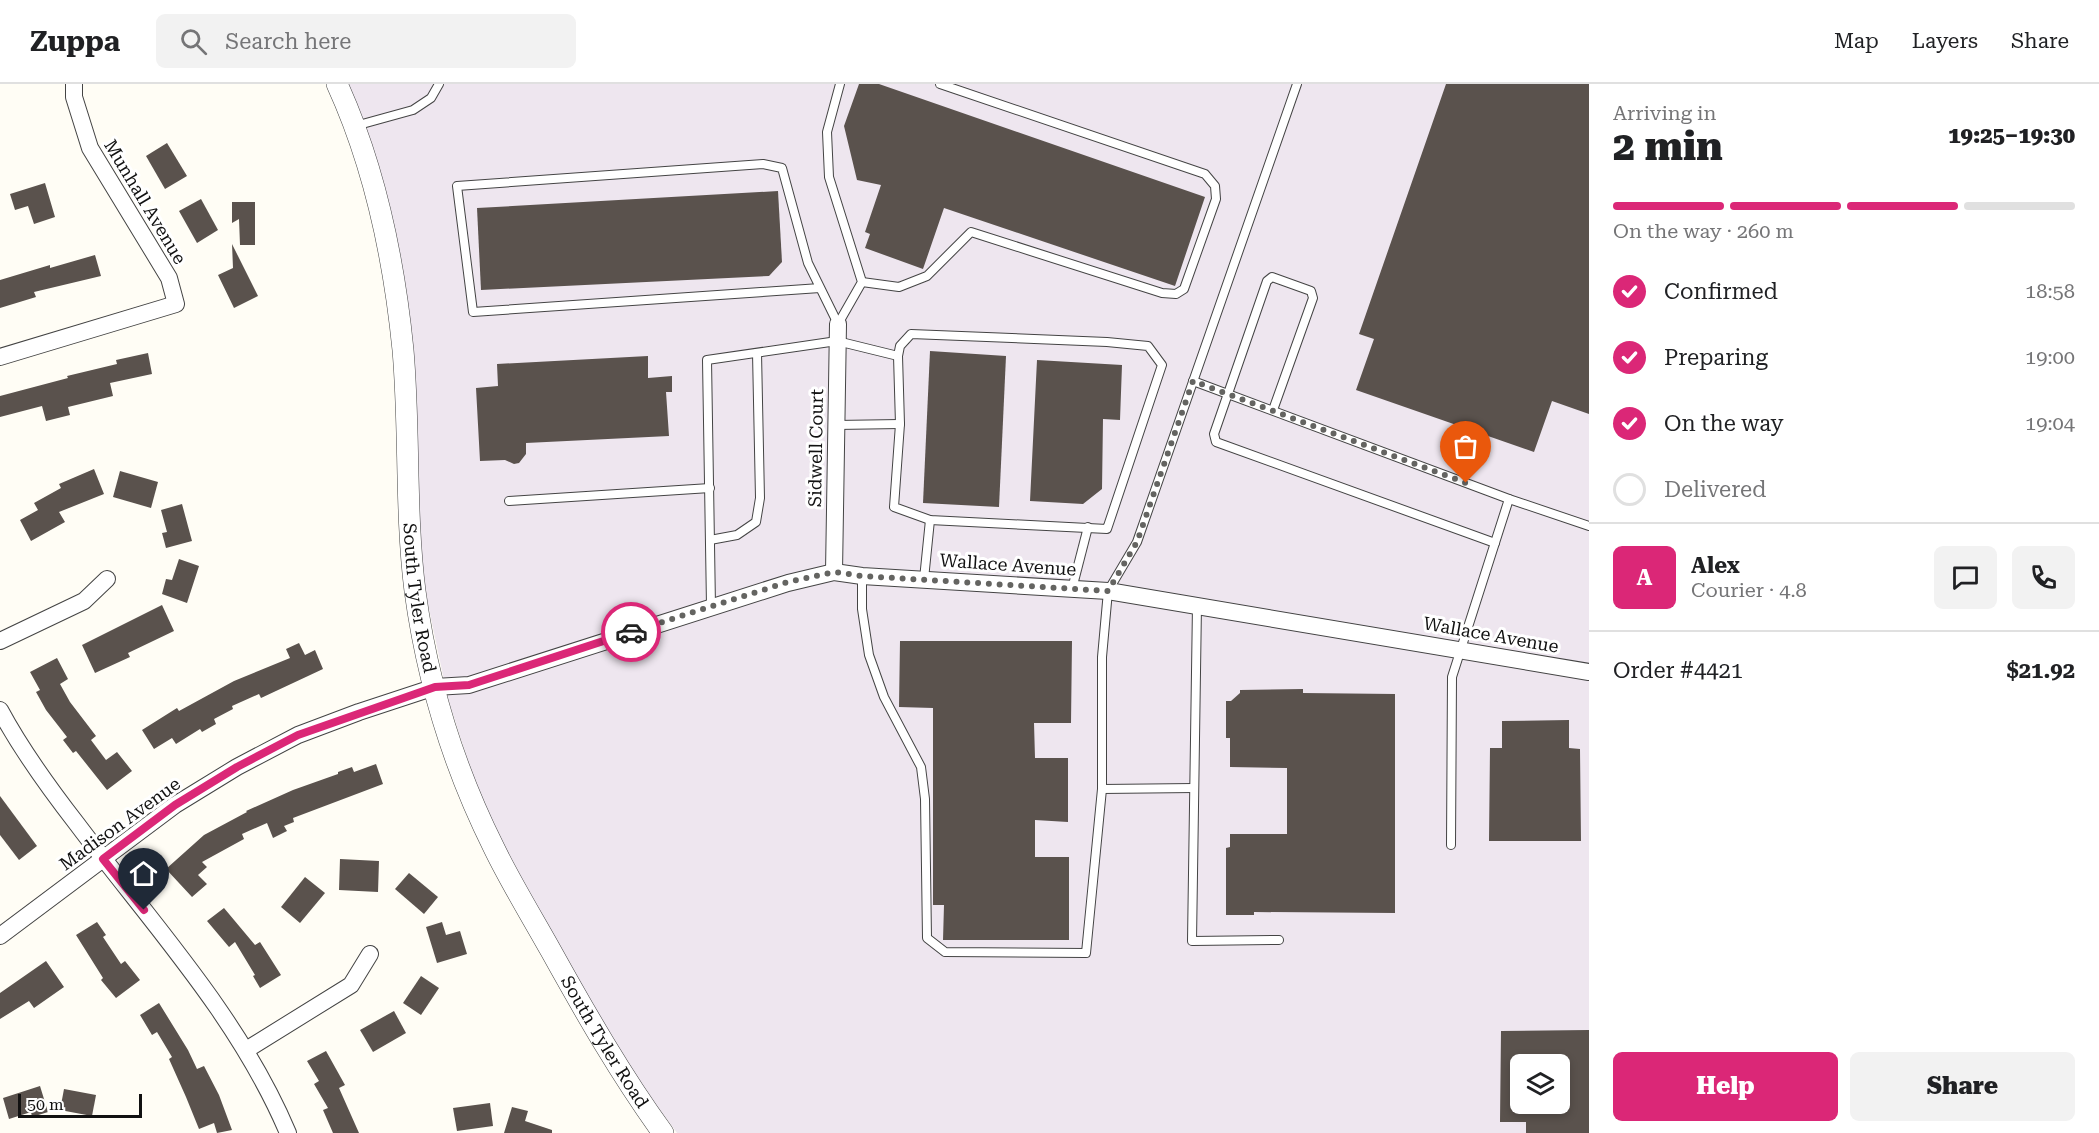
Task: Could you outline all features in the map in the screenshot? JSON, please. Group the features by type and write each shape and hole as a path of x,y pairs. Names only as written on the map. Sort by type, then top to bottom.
{"street":[{"name":"Munhall Avenue","path":"0,357 176,304 169,278 90,148 74,97 74,84"},
{"name":"South Tyler Road","path":"336,84 355,126 387,236 403,352 415,590 424,646 453,750 469,794 495,850 598,1035 629,1086 663,1133"},
{"name":"Sidwell Court","path":"834,572 837,333"},
{"name":"Wallace Avenue","path":"435,687 469,685 788,582 834,572 862,576 1108,591 1197,604 1589,672"},
{"path":"0,641 84,601 107,579"},
{"name":"Madison Avenue","path":"0,936 175,805 237,767 298,735 435,687"},
{"path":"0,710 37,770 103,859 208,992 246,1050 288,1133"},
{"path":"246,1050 351,985 370,954"}],"lane":[{"path":"355,126 413,110 431,98 439,84"},
{"path":"837,333 862,282 829,177 828,132 840,84"},
{"path":"862,282 899,287 927,276 971,232 1162,293 1176,294 1184,289 1216,199 1215,186 1204,174 940,84"},
{"path":"862,576 862,609 869,655 884,697 921,767 925,799 927,938 945,952 1086,953 1102,789 1102,657 1108,591 1137,542 1297,84"},
{"path":"820,288 473,312 457,186 763,164 782,168 808,263 820,288 837,333"},
{"path":"1273,410 1313,297 1311,291 1272,277 1267,281 1214,434 1216,442 1495,543"},
{"path":"711,606 708,360 757,352 837,333 898,356"},
{"path":"911,334 1096,341 1148,346 1162,365 1107,529 930,520 894,507 900,424 898,356 900,346 911,334"},
{"path":"710,540 738,535 756,522 760,498 757,352"},
{"path":"1193,381 1509,499 1589,525"},
{"path":"836,425 900,424"},
{"path":"509,501 710,488"},
{"path":"1450,845 1452,677 1509,499"},
{"path":"924,579 930,520"},
{"path":"1072,589 1088,527"},
{"path":"1197,604 1192,941 1279,940"},
{"path":"1102,789 1194,788"}],"shaded area":[{"path":"342,84 1589,84 1589,1133 677,1133 615,1049 485,814 448,699 421,571 414,405"}],"building":[{"path":"859,84 879,84 1205,197 1175,286 944,208 923,269 865,248 870,234 865,232 881,185 857,180 844,126"},
{"path":"1446,84 1589,84 1589,414 1552,401 1534,452 1356,390 1374,339 1359,334"},
{"path":"167,143 187,176 165,189 146,156"},
{"path":"45,183 55,217 34,224 28,206 15,210 10,194"},
{"path":"778,191 782,262 769,276 481,290 477,208"},
{"path":"201,199 218,230 197,243 179,211"},
{"path":"232,202 255,202 255,245 240,245 239,219 232,223"},
{"path":"232,244 258,296 234,308 218,275 233,268"},
{"path":"95,255 101,276 34,292 36,297 0,308 0,280"},
{"path":"930,351 1006,356 999,507 923,503"},
{"path":"148,353 152,374 110,383 113,396 68,407 70,415 46,421 42,406 0,417 0,396 117,364 116,360"},
{"path":"648,356 648,378 672,376 672,392 666,392 669,436 526,443 526,454 519,463 514,464 505,460 480,461 476,388 498,386 497,364"},
{"path":"1037,360 1122,365 1120,420 1103,419 1102,489 1083,504 1030,501"},
{"path":"94,469 104,494 59,512 65,522 31,541 20,520 38,510 34,503 61,488 59,484"},
{"path":"120,471 158,482 151,508 113,497"},
{"path":"182,504 192,541 166,548 162,533 167,532 161,510"},
{"path":"179,559 199,566 187,603 162,594 166,579 172,580"},
{"path":"162,605 174,631 128,653 130,657 95,673 82,645"},
{"path":"900,641 1072,641 1071,723 1034,723 1035,758 1068,758 1068,822 1035,820 1035,857 1069,857 1069,940 943,940 944,905 933,905 933,708 899,707"},
{"path":"299,643 305,655 315,650 323,669 261,698 259,694 232,706 233,709 214,719 216,724 202,732 200,729 176,744 172,738 154,749 142,730 177,708 179,711 234,681 290,658 286,649"},
{"path":"57,658 68,679 60,684 70,702 96,736 91,740 106,760 117,752 132,771 107,790 76,751 73,753 63,740 67,737 46,710 36,692 40,690 30,672"},
{"path":"1303,689 1303,693 1395,694 1395,913 1254,912 1254,915 1226,915 1226,848 1230,847 1230,834 1287,834 1287,768 1230,767 1230,738 1226,738 1226,701 1231,701 1240,693 1240,690"},
{"path":"1569,720 1569,748 1580,749 1581,841 1489,841 1490,748 1502,748 1502,721"},
{"path":"376,764 383,784 293,818 294,822 284,826 287,831 273,838 267,823 242,834 244,839 202,862 207,867 198,875 207,884 192,897 166,869 204,835 246,811 293,790 338,774 338,772 352,767 354,772"},
{"path":"0,796 37,846 19,860 0,835"},
{"path":"340,859 379,861 378,892 339,890"},
{"path":"409,873 438,897 424,914 395,889"},
{"path":"305,877 325,893 300,923 281,907"},
{"path":"224,908 255,945 260,942 281,975 260,988 253,976 255,975 235,942 229,947 207,921"},
{"path":"97,922 106,935 103,937 121,964 125,961 140,980 116,998 101,980 103,978 76,935"},
{"path":"442,922 446,935 460,931 467,954 437,963 426,927"},
{"path":"46,961 64,987 34,1008 29,1001 0,1019 0,993"},
{"path":"421,976 439,988 421,1015 403,1003"},
{"path":"159,1003 197,1069 204,1066 219,1095 232,1130 217,1133 214,1123 199,1129 169,1059 172,1057 157,1032 152,1035 140,1015"},
{"path":"394,1011 406,1033 373,1052 360,1030"},
{"path":"1589,1030 1589,1133 1526,1133 1526,1122 1500,1122 1501,1031"},
{"path":"326,1051 345,1085 339,1088 359,1133 333,1133 323,1110 328,1108 314,1084 319,1081 307,1061"},
{"path":"40,1086 48,1112 32,1117 31,1112 9,1119 3,1098"},
{"path":"64,1089 96,1095 92,1116 60,1110"},
{"path":"490,1103 493,1126 457,1131 453,1108"},
{"path":"512,1107 528,1111 525,1121 552,1130 552,1133 504,1133"}],"way so far":[{"path":"631,632 788,582 834,572 862,576 1108,591 1137,542 1193,381 1466,483"}],"route":[{"path":"144,910 103,859 175,805 237,767 298,735 359,712 435,687 469,685 631,632"}]}
